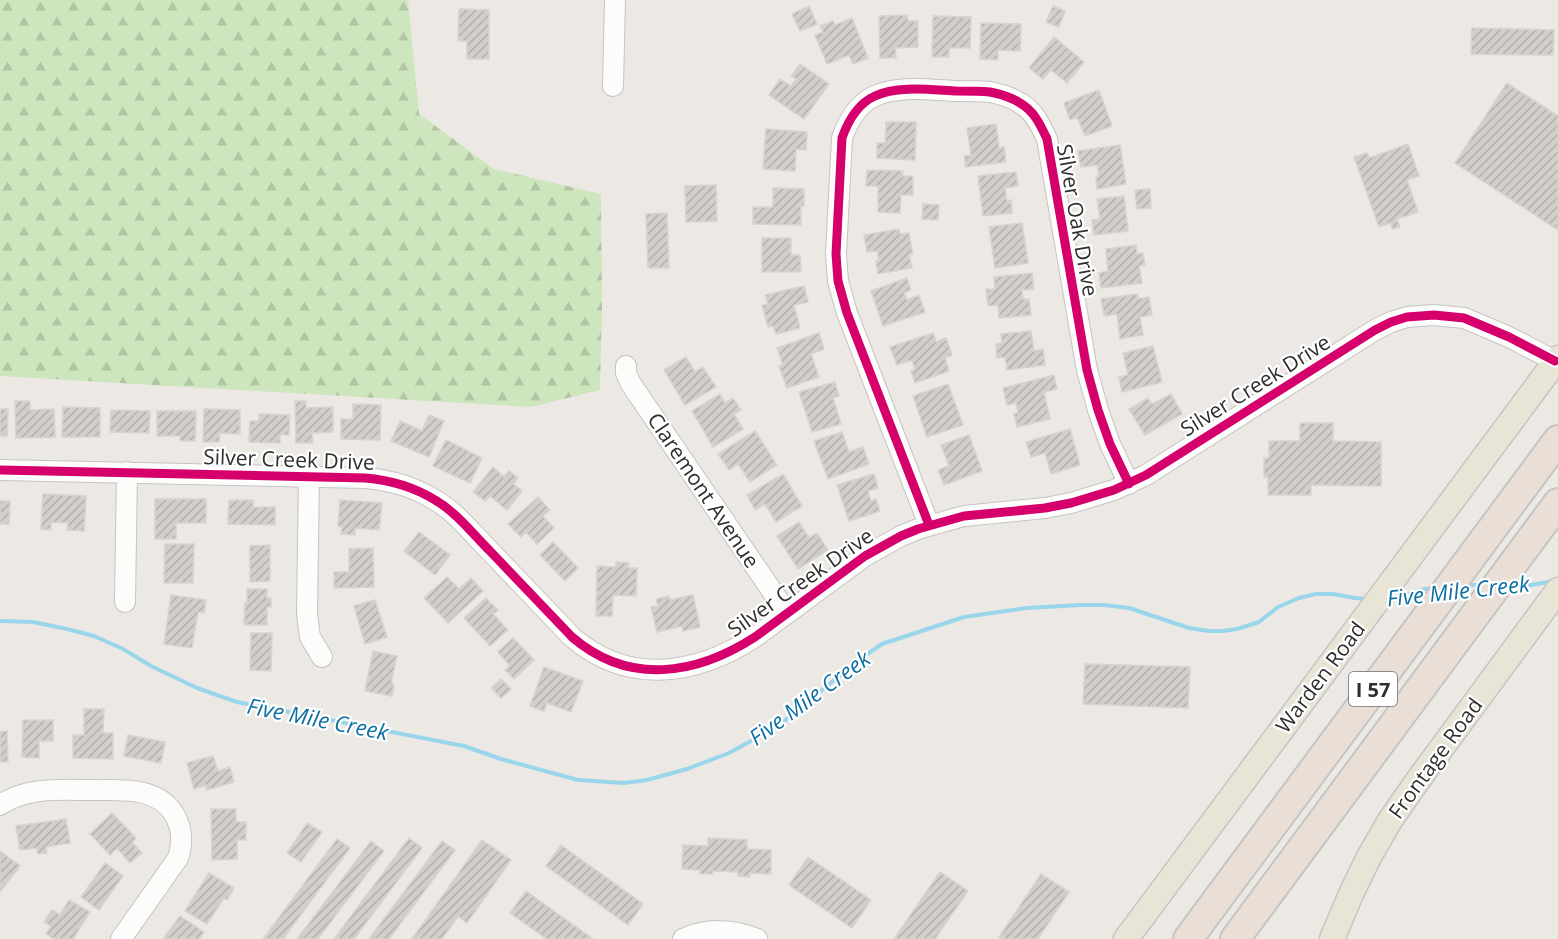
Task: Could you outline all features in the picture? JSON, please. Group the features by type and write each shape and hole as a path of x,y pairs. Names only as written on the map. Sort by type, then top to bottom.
{"highway":[{"name":"I 57","path":"1188,939 1558,440"},
{"name":"I 57","path":"1235,939 1558,503"}],"main road":[{"name":"Warden Road","path":"1126,939 1557,359"},
{"name":"Frontage Road","path":"1332,939 1369,857 1389,822 1553,597"}],"street":[{"path":"613,86 615,0"},
{"name":"Silver Oak Drive","path":"929,525 847,313 838,280 836,254 842,138 848,122 861,105 874,96 888,91 916,89 989,92 1021,103 1038,120 1047,139 1087,370 1110,444 1129,484"},
{"name":"Silver Creek Drive","path":"0,470 379,479 417,490 437,501 467,527 585,649 615,663 650,670 697,664 718,658 738,648 878,548 929,525 964,516 1045,508 1071,503 1129,484 1391,322 1434,315 1464,318 1557,359"},
{"name":"Claremont Avenue","path":"626,366 626,373 631,384 787,613"},
{"path":"125,602 127,472"},
{"path":"309,476 307,614 310,637 322,657"},
{"path":"0,805 30,792 49,790 140,792 155,796 170,807 178,820 181,835 182,846 178,858 121,939"},
{"path":"683,939 714,931 740,934 757,939"}],"green space":[{"path":"0,0 408,0 419,114 494,169 601,194 600,390 531,407 0,376"}],"building":[{"path":"809,6 817,24 800,31 792,14"},
{"path":"1053,6 1065,11 1059,27 1046,22"},
{"path":"459,9 489,10 489,59 467,59 467,41 458,41"},
{"path":"907,15 908,21 918,21 918,47 895,48 896,58 880,58 879,16"},
{"path":"933,16 971,17 970,48 949,48 949,57 932,57"},
{"path":"852,18 868,58 853,64 849,55 827,64 815,35 823,32 820,26 833,21 835,25"},
{"path":"981,23 1021,24 1020,51 998,50 998,60 980,59"},
{"path":"1472,28 1554,30 1553,55 1471,54"},
{"path":"1054,37 1084,62 1067,83 1051,70 1043,79 1029,68"},
{"path":"800,64 829,84 804,119 769,95 780,79 791,86 796,79 791,76"},
{"path":"1507,83 1558,116 1558,230 1455,163"},
{"path":"1099,90 1112,126 1085,136 1077,117 1070,120 1064,103"},
{"path":"886,122 916,122 915,160 877,158 877,143 885,143"},
{"path":"996,124 999,148 1004,147 1006,162 966,167 964,156 971,155 967,128"},
{"path":"766,129 807,132 806,150 796,149 795,171 763,169"},
{"path":"1408,144 1419,176 1407,180 1418,212 1397,219 1400,227 1393,229 1390,223 1379,227 1354,157 1367,153 1369,158"},
{"path":"1120,145 1126,184 1097,189 1096,176 1099,176 1097,165 1081,167 1078,151"},
{"path":"867,170 903,171 902,176 913,176 913,195 901,195 900,213 878,212 878,186 866,186"},
{"path":"1016,172 1018,186 1005,188 1007,201 1011,200 1012,213 983,216 978,176"},
{"path":"716,185 717,221 686,222 685,186"},
{"path":"773,188 804,189 801,225 753,224 753,207 773,207"},
{"path":"1150,189 1151,208 1137,209 1135,190"},
{"path":"1124,196 1128,231 1094,235 1092,220 1100,219 1097,199"},
{"path":"923,204 939,205 938,220 922,219"},
{"path":"667,213 669,268 648,268 646,214"},
{"path":"1022,223 1028,263 995,268 989,227"},
{"path":"899,229 900,234 909,233 913,254 909,254 912,268 878,274 877,251 867,252 864,235"},
{"path":"762,238 791,238 791,255 800,255 801,272 762,272"},
{"path":"1136,245 1137,254 1143,253 1145,265 1139,266 1142,283 1101,288 1099,273 1108,271 1106,249"},
{"path":"1032,273 1034,289 1022,290 1023,299 1029,299 1031,315 999,318 998,305 988,306 986,289 995,289 994,277"},
{"path":"907,278 911,290 904,293 907,300 919,295 925,312 883,326 871,291"},
{"path":"804,286 808,302 794,305 800,328 776,334 773,326 768,327 762,305 768,304 765,295"},
{"path":"1137,294 1138,299 1149,297 1152,315 1140,317 1143,335 1120,339 1117,314 1104,316 1101,299"},
{"path":"1031,331 1034,351 1043,349 1045,365 1007,370 1005,357 997,358 996,344 1002,343 1001,334"},
{"path":"819,333 824,349 811,354 819,377 787,388 779,366 783,365 777,348"},
{"path":"933,333 936,342 946,338 952,355 945,358 949,371 915,383 911,371 915,370 912,360 897,365 890,347"},
{"path":"1153,346 1162,382 1122,392 1119,377 1128,375 1123,353"},
{"path":"686,357 695,372 703,367 716,387 685,405 664,370"},
{"path":"1054,375 1057,389 1044,392 1050,419 1017,427 1014,414 1018,413 1016,403 1007,405 1003,388"},
{"path":"835,382 839,396 833,398 841,424 812,432 799,392"},
{"path":"948,384 963,425 927,437 913,396"},
{"path":"720,394 725,403 733,398 741,410 734,414 743,429 713,447 692,411"},
{"path":"1171,394 1182,414 1145,435 1129,409 1148,398 1152,404"},
{"path":"15,401 30,401 30,410 54,409 55,437 16,438"},
{"path":"295,401 306,401 306,408 333,407 333,432 312,433 313,443 296,443"},
{"path":"353,404 381,405 380,440 341,439 341,419 353,419"},
{"path":"63,407 100,408 100,437 62,437"},
{"path":"0,409 8,409 7,436 0,436"},
{"path":"204,409 240,410 240,434 220,433 219,442 203,442"},
{"path":"111,410 150,411 149,433 110,432"},
{"path":"157,411 196,411 195,441 180,441 180,436 157,436"},
{"path":"259,414 290,415 289,435 280,435 280,443 249,442 250,421 259,421"},
{"path":"429,415 444,421 429,457 391,441 400,421 422,431"},
{"path":"1300,423 1333,423 1333,441 1381,442 1381,486 1311,485 1311,495 1268,495 1268,477 1264,477 1264,458 1269,458 1269,441 1300,441"},
{"path":"1070,429 1080,465 1051,474 1045,453 1031,457 1026,442"},
{"path":"755,431 777,465 750,482 738,464 729,470 718,454"},
{"path":"842,432 849,452 863,447 869,464 828,479 814,441"},
{"path":"969,435 982,471 944,485 938,470 949,466 941,445"},
{"path":"446,440 482,458 470,483 433,466"},
{"path":"493,467 504,477 509,471 518,478 514,484 522,491 507,510 490,496 485,501 473,492"},
{"path":"783,474 802,506 776,522 765,504 755,510 747,495"},
{"path":"874,474 878,488 868,491 871,501 876,499 880,511 849,521 837,485"},
{"path":"43,494 86,496 84,531 67,530 68,523 51,522 51,530 41,529"},
{"path":"538,497 550,510 543,516 554,528 537,544 526,532 521,537 508,524"},
{"path":"155,499 206,499 206,523 176,523 176,539 155,539"},
{"path":"229,500 253,500 253,507 275,507 275,525 228,524"},
{"path":"340,500 382,503 379,530 355,528 355,535 341,534 342,527 338,526"},
{"path":"0,501 10,501 9,524 0,524"},
{"path":"799,522 809,538 817,533 828,550 798,569 777,536"},
{"path":"419,532 450,555 435,575 404,551"},
{"path":"553,542 578,568 565,581 540,555"},
{"path":"165,544 194,544 193,583 164,583"},
{"path":"270,545 270,581 250,582 250,546"},
{"path":"373,548 374,587 334,588 334,572 349,572 349,549"},
{"path":"616,562 629,563 628,568 637,568 636,596 613,595 612,616 596,616 597,566 616,567"},
{"path":"447,577 459,589 471,578 483,591 448,623 424,598"},
{"path":"247,589 267,589 267,598 271,598 271,607 267,607 267,625 244,625"},
{"path":"171,595 206,600 204,613 198,612 192,648 164,644"},
{"path":"693,595 700,627 683,631 682,626 657,632 651,607 658,606 656,599 669,596 670,600"},
{"path":"486,598 498,610 493,614 508,630 490,646 464,618"},
{"path":"375,600 387,637 365,644 354,606"},
{"path":"251,633 272,633 271,671 250,670"},
{"path":"513,638 534,660 514,679 505,670 510,666 498,652"},
{"path":"373,651 397,656 391,683 394,684 392,696 365,691"},
{"path":"1085,664 1190,667 1188,708 1083,704"},
{"path":"544,667 583,681 571,712 547,703 544,711 530,706"},
{"path":"501,679 511,689 501,698 491,688"},
{"path":"84,709 104,709 103,733 113,733 113,759 73,758 73,735 84,735"},
{"path":"23,720 53,720 53,741 39,741 39,758 22,757"},
{"path":"7,731 8,762 0,762 0,732"},
{"path":"128,735 165,742 161,763 124,756"},
{"path":"213,756 218,771 230,767 234,782 207,790 206,785 194,789 187,763"},
{"path":"211,809 236,809 236,822 246,822 246,840 237,840 237,859 212,860"},
{"path":"112,813 136,838 132,842 142,853 130,863 117,848 110,855 90,834"},
{"path":"66,819 70,843 46,847 47,853 38,854 37,848 20,850 16,826"},
{"path":"307,823 322,832 301,862 287,853"},
{"path":"409,838 422,848 354,939 334,939"},
{"path":"708,838 747,840 747,849 771,850 771,874 750,873 750,877 738,876 738,872 713,871 712,874 700,874 700,870 682,869 683,845 708,846"},
{"path":"337,839 350,848 283,939 263,939"},
{"path":"482,840 511,860 467,923 458,916 442,939 412,939"},
{"path":"371,841 384,851 318,939 297,939"},
{"path":"442,841 455,850 389,939 369,939"},
{"path":"561,845 643,904 628,925 546,866"},
{"path":"0,851 20,866 0,892"},
{"path":"808,857 871,900 852,928 789,885"},
{"path":"105,863 123,876 99,910 81,897"},
{"path":"940,872 968,891 935,939 894,939"},
{"path":"209,873 234,888 227,900 224,898 207,924 185,911"},
{"path":"1041,874 1069,892 1038,939 1002,939 999,937"},
{"path":"526,891 593,939 547,939 510,913"},
{"path":"69,900 90,912 73,939 55,939 46,934 51,926 44,922 52,910 60,915"},
{"path":"180,916 204,932 199,939 163,939"}],"waterway":[{"name":"Five Mile Creek","path":"1511,585 1531,585 1554,581"},
{"name":"Five Mile Creek","path":"1466,585 1483,585"},
{"name":"Five Mile Creek","path":"1390,599 1435,588"},
{"name":"Five Mile Creek","path":"0,621 33,622 94,636 197,688 237,702 464,746 501,759 578,780 624,783 647,780 687,769 729,753 778,726 860,659 882,644 964,617 1027,608 1104,605 1129,608 1189,628 1223,631 1259,622 1278,607 1316,594 1368,599"}],"cycle path":[{"path":"929,525 847,313 838,281 836,254 842,138 850,119 858,108 869,99 894,90 926,89 994,93 1009,97 1025,106 1039,123 1047,139 1087,370 1110,444 1129,484"},
{"path":"0,470 365,478 402,485 427,495 450,510 572,637 594,653 616,663 639,669 663,670 686,667 733,650 755,637 865,556 918,529 964,516 1045,508 1071,503 1114,490 1146,475 1391,322 1407,317 1434,315 1464,318 1509,337 1555,361"}]}
